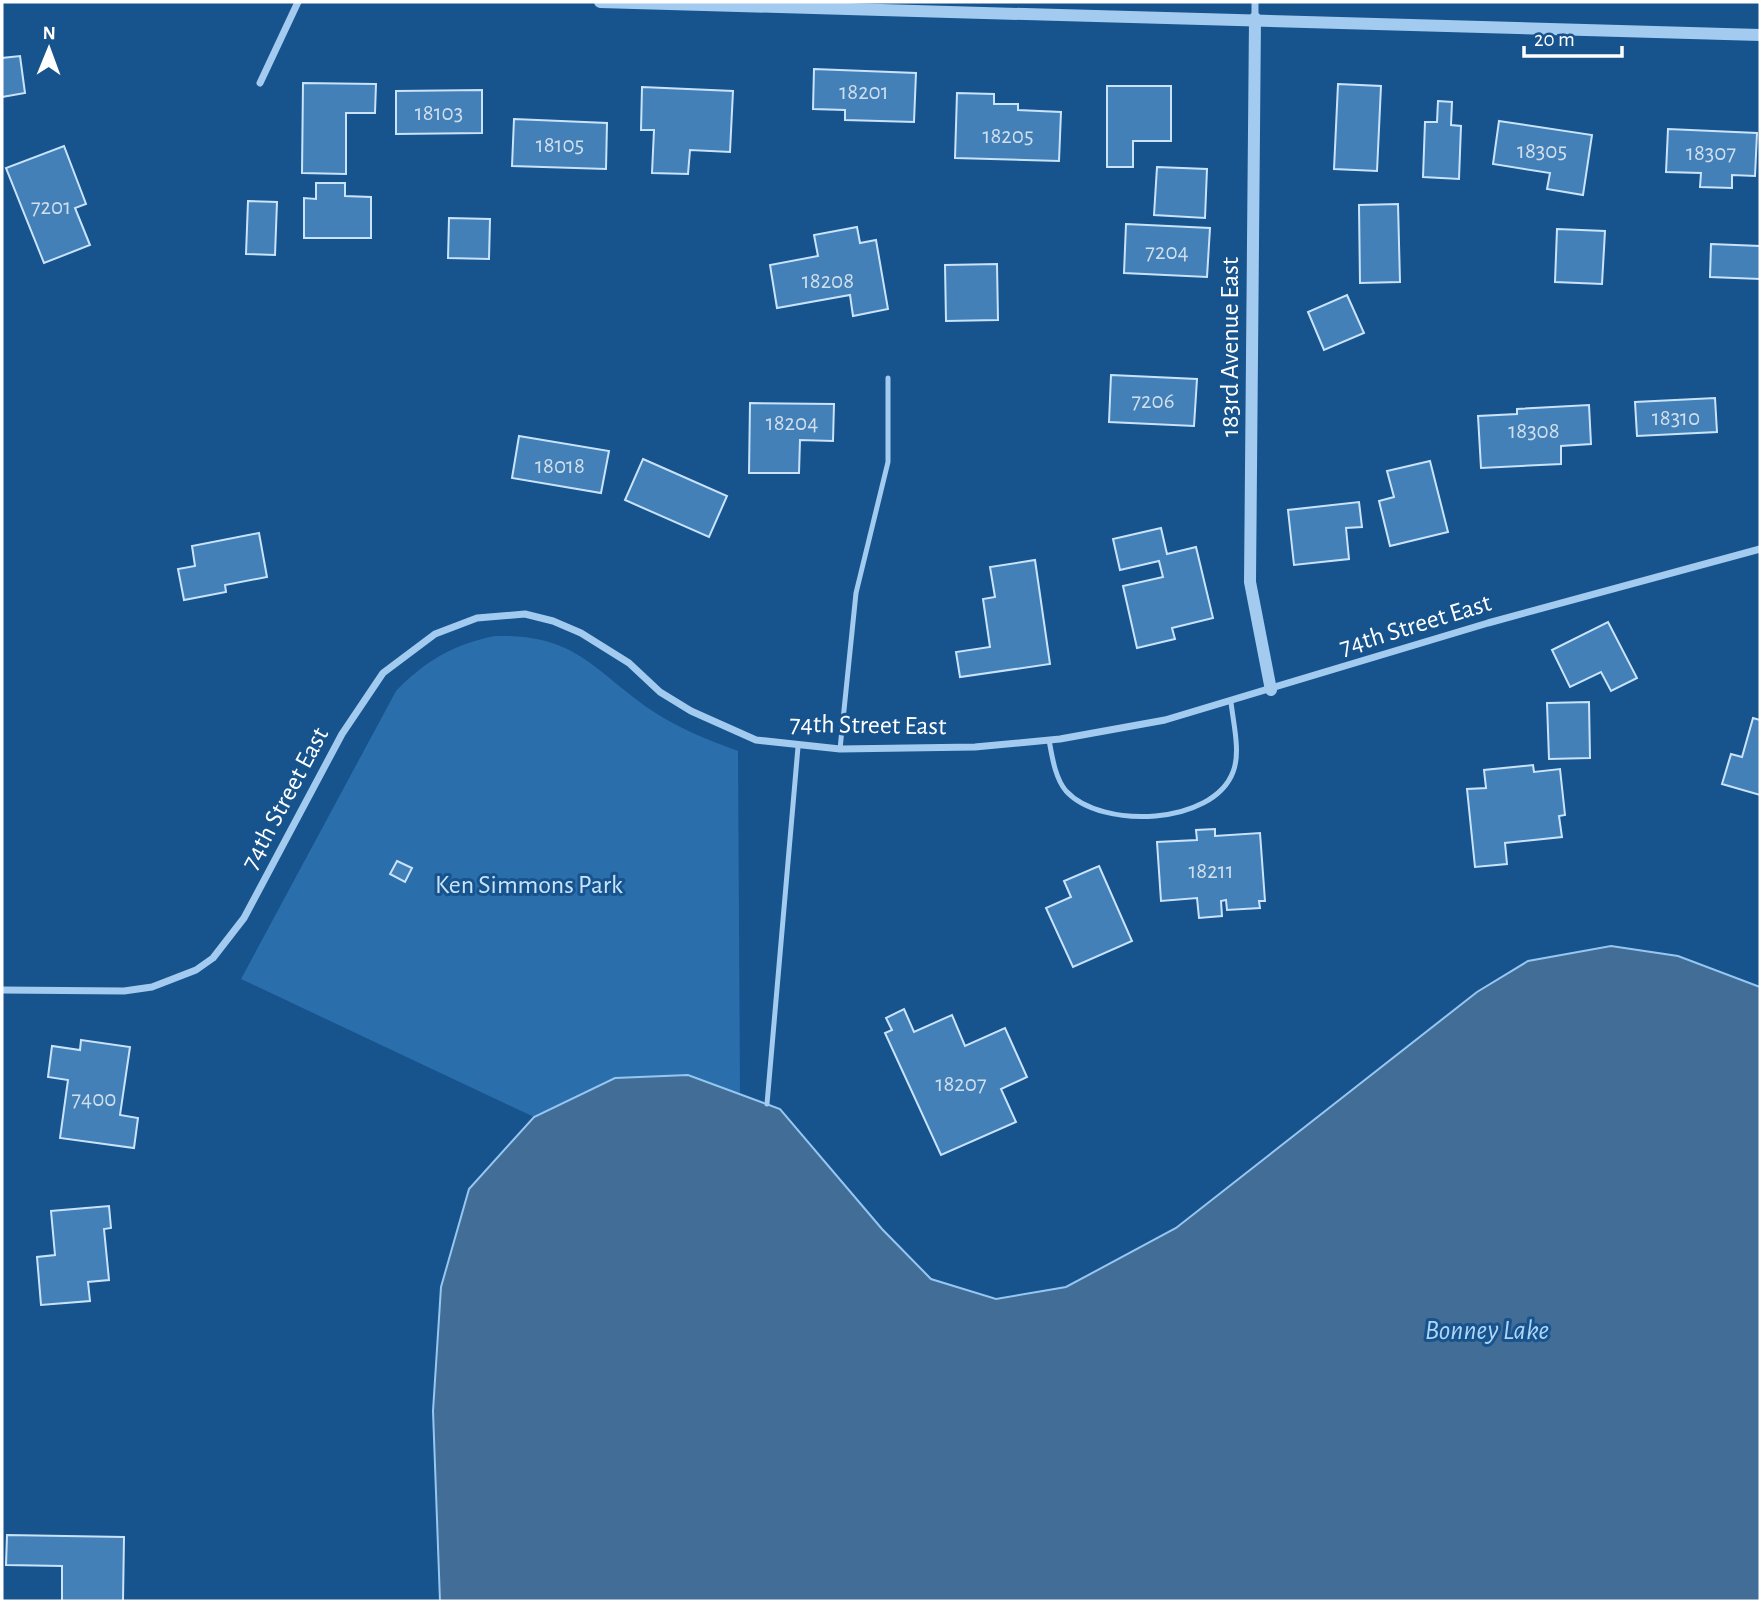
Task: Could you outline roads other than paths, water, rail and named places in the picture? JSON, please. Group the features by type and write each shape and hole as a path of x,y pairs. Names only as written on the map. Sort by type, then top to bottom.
{"street":[{"path":"260,83 298,2"},
{"path":"600,2 1255,18 1760,35"},
{"name":"183rd Avenue East","path":"1255,2 1250,582 1271,690"},
{"name":"74th Street East","path":"2,990 124,991 152,987 196,970 213,958 244,918 342,734 383,673 435,634 477,618 524,614 553,621 581,634 629,663 660,692 691,711 756,740 798,747 840,749 975,747 1049,740 1165,720 1488,623 1760,549"}],"lane":[{"path":"840,749 856,593 888,462 888,378"},
{"path":"1049,740 1055,770 1066,791 1094,810 1139,817 1176,813 1216,797 1234,771 1236,743 1231,702"},
{"path":"767,1104 798,747"}],"water":[{"name":"Bonney Lake","path":"1611,946 1678,956 1760,987 1760,1601 440,1601 433,1411 441,1287 469,1189 534,1117 615,1078 688,1075 780,1109 882,1229 931,1279 996,1299 1066,1287 1176,1228 1477,992 1528,961"}],"park label":[{"name":"Ken Simmons Park","path":"529,884"}]}
